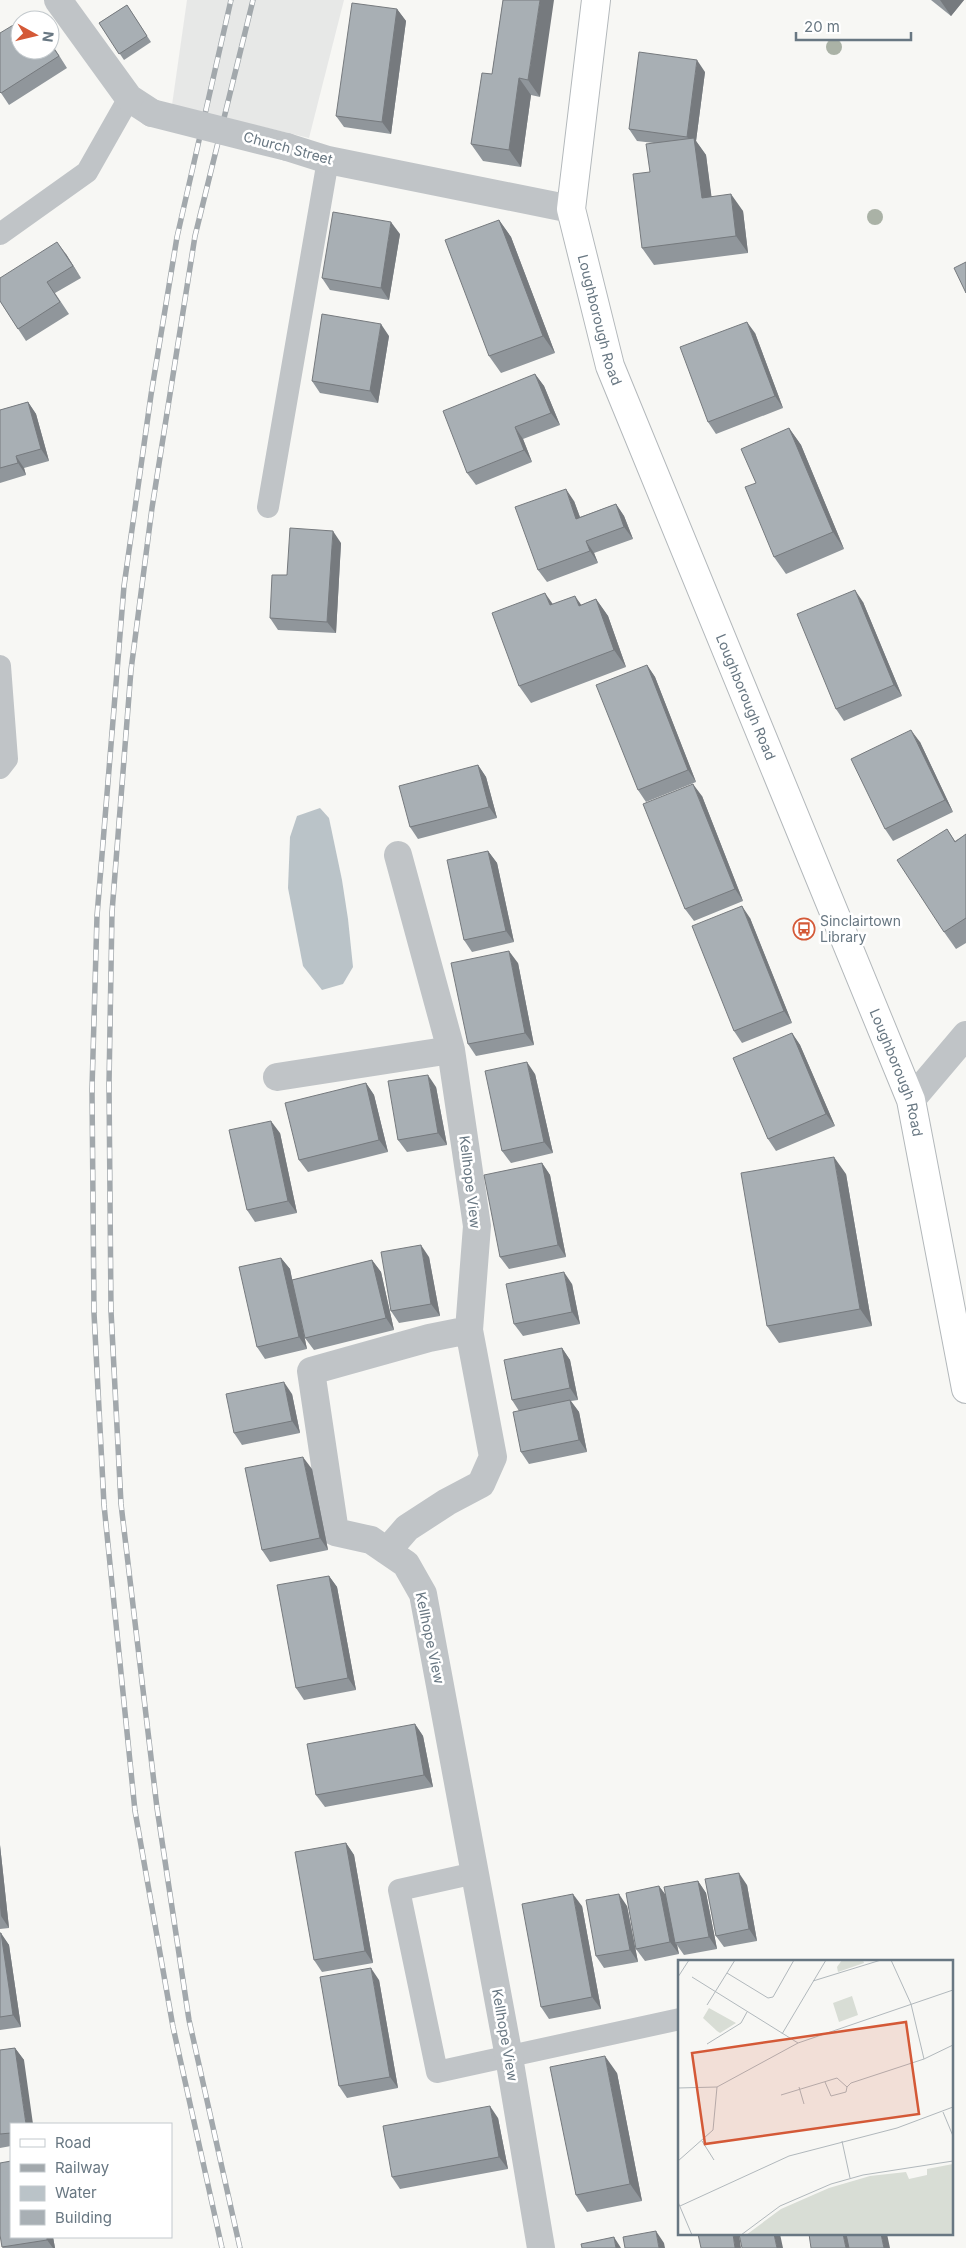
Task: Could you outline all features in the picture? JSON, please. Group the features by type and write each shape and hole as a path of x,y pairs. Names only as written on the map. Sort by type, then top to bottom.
{"street":[{"name":"Church Street","path":"58,0 129,98 152,113 328,160 571,209"},
{"name":"Loughborough Road","path":"596,0 571,209 610,366 911,1100 966,1389"},
{"name":"Kellhope View","path":"398,855 451,1050 477,1226 468,1330 493,1457 481,1484 447,1502 407,1528 387,1551 406,1564 423,1594 509,2056 542,2248"},
{"path":"911,1100 966,1035"},
{"path":"277,1077 451,1050"},
{"path":"387,1551 371,1540 335,1532 311,1371 429,1338 468,1330"}],"lane":[{"path":"0,234 87,172 129,98"},
{"path":"268,507 328,160"},
{"path":"0,666 7,759 0,768"},
{"path":"475,1873 399,1890 437,2072 678,2019"}],"shaded area":[{"path":"187,0 344,0 309,138 172,105"}],"water":[{"path":"320,808 329,818 342,880 353,967 343,984 322,990 303,966 288,888 290,837 297,816"}],"building":[{"path":"503,0 540,0 528,80 519,78 509,150 471,144 482,73 492,74"},
{"path":"352,3 397,9 382,122 336,116"},
{"path":"127,5 147,36 119,54 99,23"},
{"path":"10,27 10,60 53,60 1,93 0,92 0,33"},
{"path":"639,52 697,60 687,137 629,129"},
{"path":"694,138 702,198 731,194 736,236 642,248 633,174 650,172 646,144"},
{"path":"333,212 391,222 381,288 322,278"},
{"path":"499,220 543,336 489,356 445,240"},
{"path":"57,242 73,266 47,282 60,302 18,329 0,301 0,278"},
{"path":"966,262 966,293 954,268"},
{"path":"322,314 381,324 370,391 312,381"},
{"path":"747,322 775,396 708,422 680,347"},
{"path":"535,374 551,413 515,427 524,450 467,473 443,411"},
{"path":"28,402 41,449 16,456 18,463 0,468 0,410"},
{"path":"789,428 833,532 774,557 745,487 756,483 741,449"},
{"path":"566,489 576,519 616,504 624,527 586,541 590,551 538,570 515,507"},
{"path":"290,528 333,531 327,622 270,618 272,575 287,575"},
{"path":"855,590 894,685 836,709 797,614"},
{"path":"545,593 550,605 575,596 579,606 596,599 614,650 519,686 492,613"},
{"path":"647,665 688,770 638,790 596,685"},
{"path":"911,730 945,800 885,829 851,759"},
{"path":"478,765 489,807 410,827 399,786"},
{"path":"693,784 735,889 685,909 643,804"},
{"path":"947,829 955,842 966,834 966,918 944,932 897,860"},
{"path":"488,851 506,931 464,940 447,860"},
{"path":"742,906 784,1011 734,1031 692,926"},
{"path":"509,951 525,1033 468,1044 451,963"},
{"path":"792,1033 826,1114 768,1139 733,1058"},
{"path":"527,1062 544,1142 502,1151 485,1071"},
{"path":"428,1075 438,1133 398,1140 388,1081"},
{"path":"366,1083 379,1140 299,1160 285,1103"},
{"path":"271,1121 288,1201 247,1210 229,1130"},
{"path":"834,1157 860,1309 767,1326 741,1173"},
{"path":"542,1163 558,1245 500,1257 484,1175"},
{"path":"421,1245 431,1304 391,1311 381,1252"},
{"path":"281,1258 299,1337 257,1347 239,1267"},
{"path":"372,1260 386,1318 305,1338 292,1280"},
{"path":"564,1272 572,1312 514,1324 506,1284"},
{"path":"562,1348 570,1388 512,1400 504,1360"},
{"path":"284,1382 292,1421 234,1433 226,1394"},
{"path":"570,1400 579,1440 521,1452 513,1412"},
{"path":"303,1457 320,1538 262,1550 245,1468"},
{"path":"329,1576 348,1678 296,1688 277,1585"},
{"path":"415,1724 424,1775 316,1795 307,1744"},
{"path":"346,1843 365,1951 314,1960 295,1852"},
{"path":"739,1873 749,1929 716,1936 705,1879"},
{"path":"698,1881 709,1937 675,1943 664,1887"},
{"path":"659,1886 670,1942 636,1949 626,1893"},
{"path":"573,1894 592,1997 541,2007 522,1904"},
{"path":"619,1894 630,1950 596,1956 586,1900"},
{"path":"0,1933 13,2015 0,2017"},
{"path":"371,1968 390,2077 339,2086 320,1977"},
{"path":"15,2048 26,2123 10,2123 10,2133 0,2134 0,2050"},
{"path":"605,2056 630,2184 576,2195 550,2067"},
{"path":"490,2106 499,2157 392,2177 383,2126"},
{"path":"10,2161 10,2238 47,2238 47,2240 2,2247 0,2235 0,2163"},
{"path":"656,2231 659,2248 625,2248 623,2237"},
{"path":"698,2236 733,2236 735,2248 701,2248"},
{"path":"739,2236 774,2236 777,2248 742,2248"},
{"path":"809,2236 843,2236 846,2248 811,2248"},
{"path":"846,2236 881,2236 884,2248 849,2248"},
{"path":"614,2237 616,2248 582,2248 581,2244"}],"railway":[{"path":"222,2248 173,2027 135,1811 104,1505 94,1313 92,1089 97,916 124,586 151,395 177,237 231,0"},
{"path":"240,2248 189,2020 157,1808 121,1504 111,1311 109,1084 112,912 131,670 152,508 195,236 253,0"}],"place":[{"name":"Sinclairtown Library","path":"804,929"}]}
